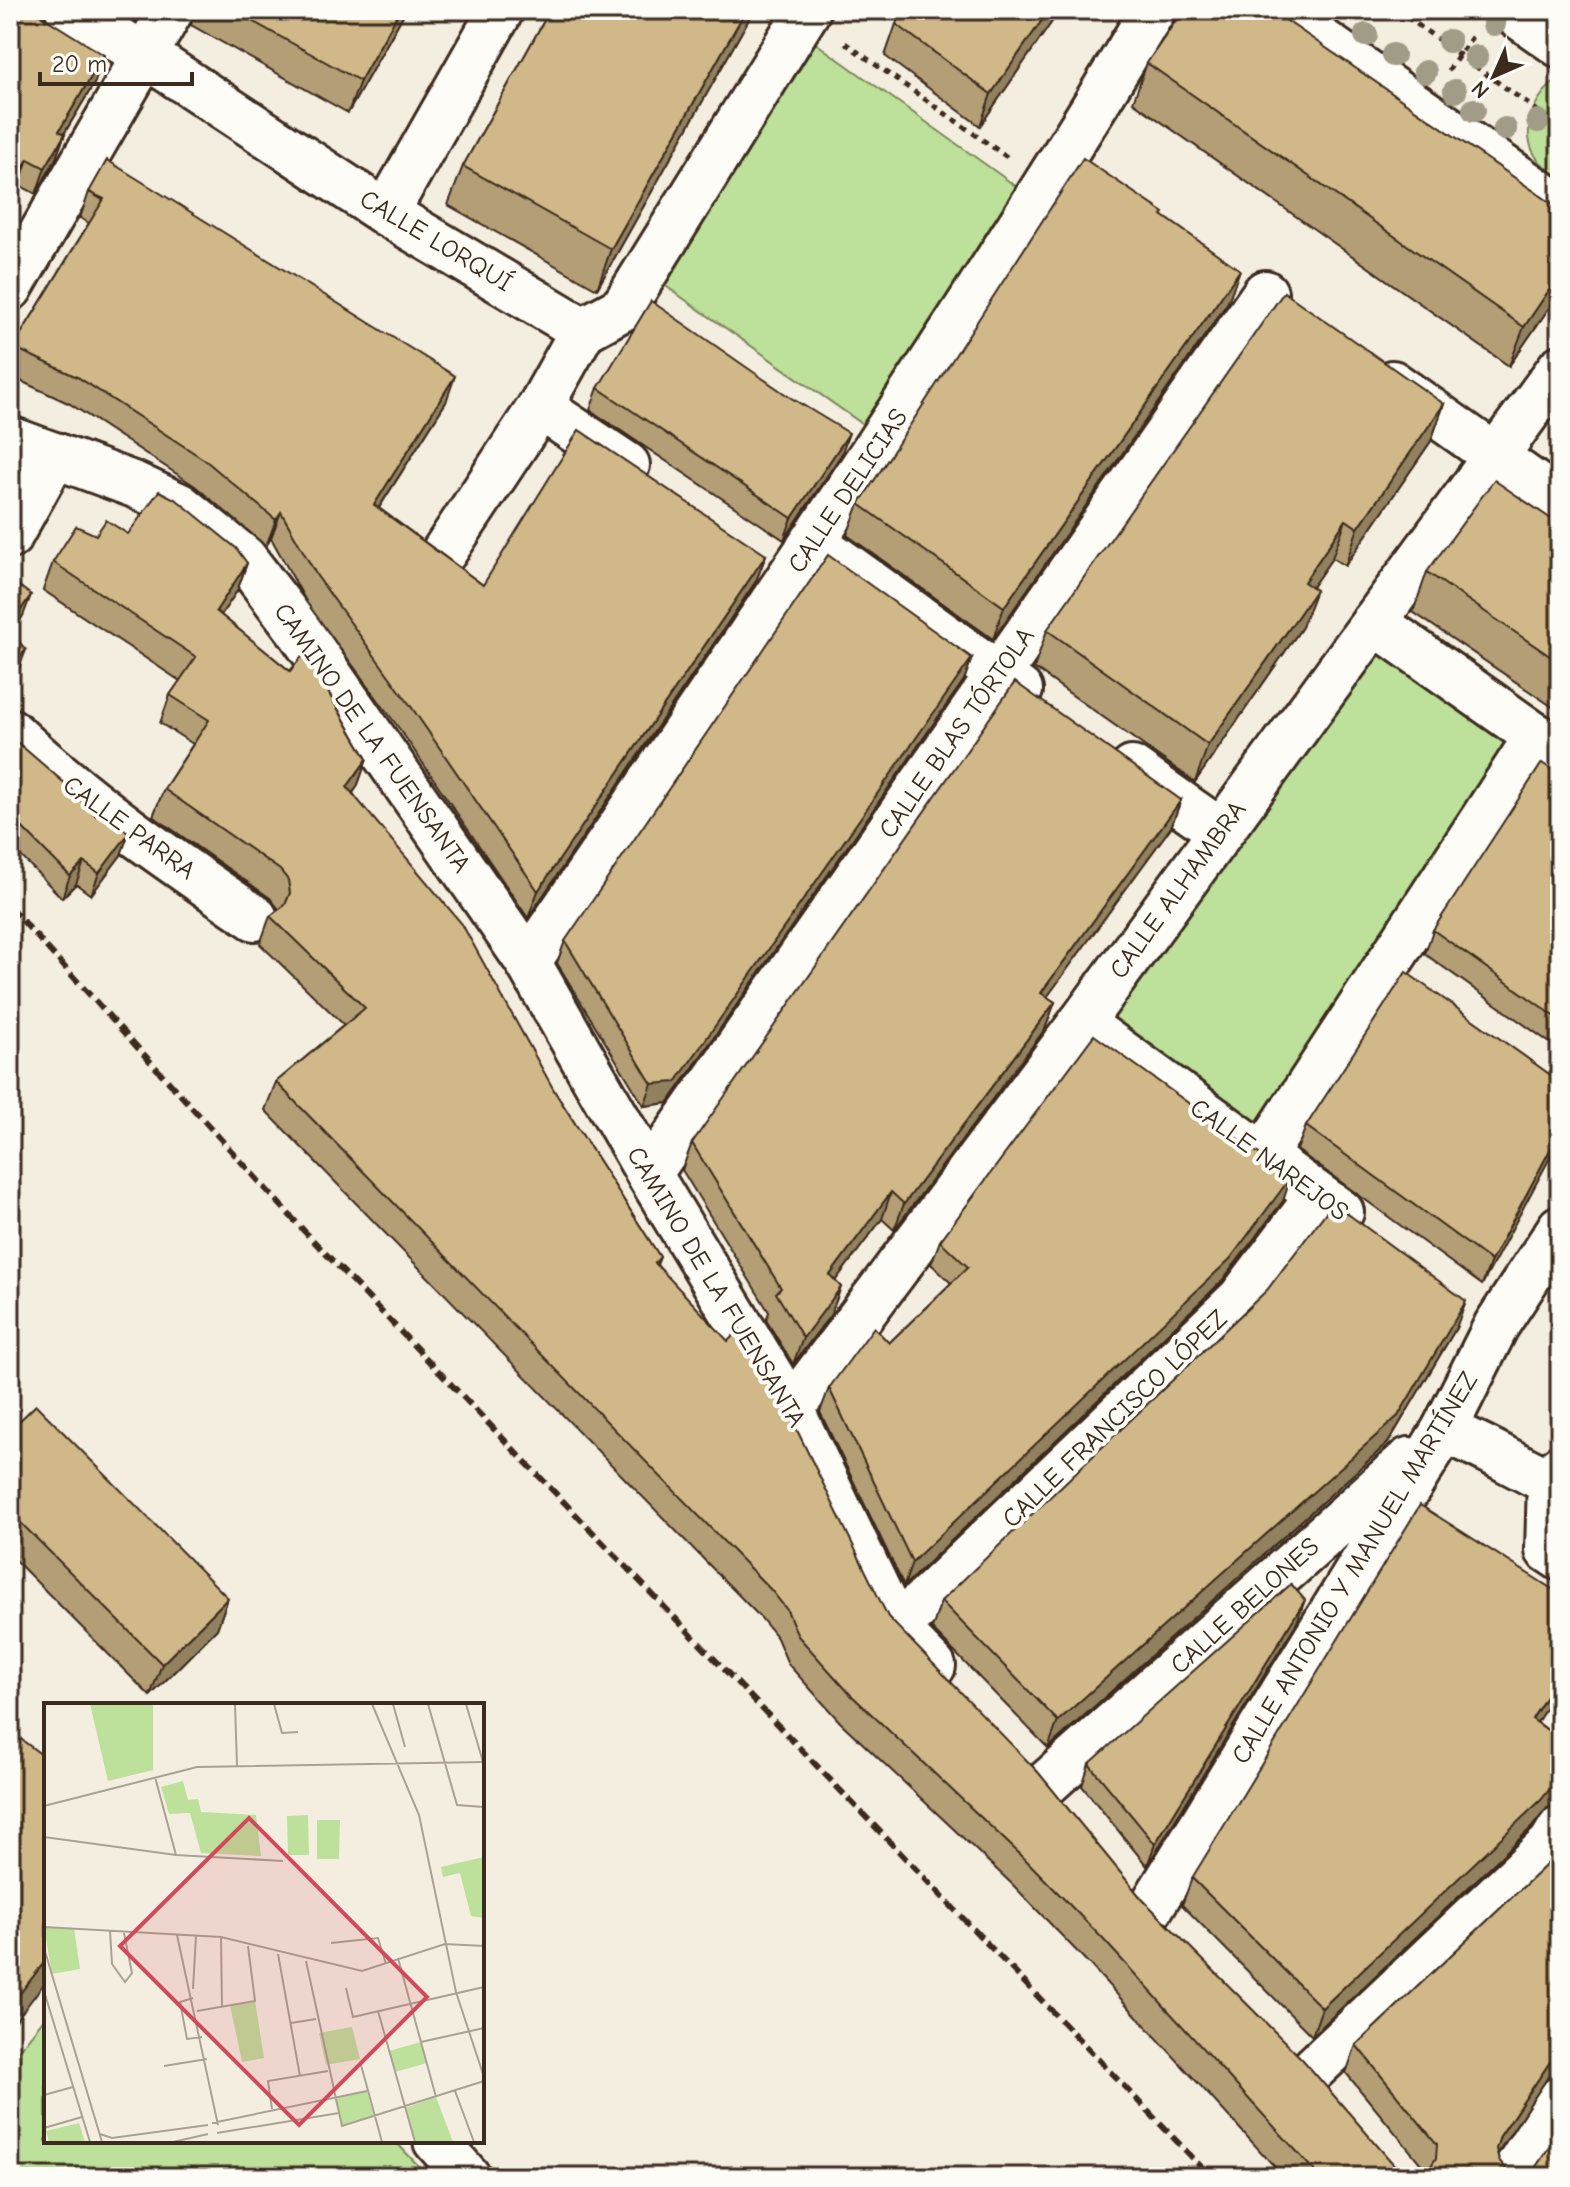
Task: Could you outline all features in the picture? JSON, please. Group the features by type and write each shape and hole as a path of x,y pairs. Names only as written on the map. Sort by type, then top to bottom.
{"street":[{"name":"CALLE LORQUÍ","path":"68,10 145,55 386,213 583,330"},
{"path":"10,288 171,10"},
{"path":"386,213 501,10"},
{"name":"CALLE DELICIAS","path":"528,962 803,559 1057,169 1153,10"},
{"path":"1278,10 1560,207"},
{"path":"444,552 540,407 583,330 623,308 806,12"},
{"path":"1493,21 1560,45"},
{"path":"1057,169 1104,179"},
{"path":"1228,266 1304,320"},
{"name":"CALLE BLAS TÓRTOLA","path":"649,1174 1265,293"},
{"path":"1355,356 1560,502"},
{"name":"CALLE ALHAMBRA","path":"791,1409 1081,1023 1560,368"},
{"path":"540,407 659,486"},
{"name":"CAMINO DE LA FUENSANTA","path":"10,439 180,506 244,558 380,745 528,962 649,1174 791,1409 896,1628 960,1694"},
{"path":"10,536 55,455"},
{"path":"752,548 803,559 998,675 1050,712"},
{"path":"1263,1156 1404,970 1548,745 1374,622"},
{"name":"CALLE PARRA","path":"10,731 55,774 151,847 255,918"},
{"path":"1103,748 1220,831"},
{"name":"CALLE NAREJOS","path":"1081,1023 1369,1233"},
{"name":"CALLE FRANCISCO LÓPEZ","path":"896,1628 1240,1299 1318,1196"},
{"name":"CALLE ANTONIO Y MANUEL MARTÍNEZ","path":"1150,1909 1444,1430 1496,1326 1560,1228"},
{"path":"1458,1298 1496,1326"},
{"path":"1444,1430 1484,1446 1510,1463 1555,1475 1548,1550 1560,1558"},
{"name":"CALLE BELONES","path":"1047,1783 1444,1430"},
{"path":"1014,1750 1047,1783 1075,1818"},
{"path":"1311,2071 1551,1844 1560,1829"},
{"path":"1122,1875 1150,1909 1183,1941"},
{"path":"1279,2038 1342,2106"},
{"path":"1511,2177 1560,2099"},
{"path":"438,2143 468,2177"}],"path":[{"path":"1397,10 1560,127"},
{"path":"806,12 1057,169"},
{"path":"1421,110 1459,54 1493,21"}],"green space":[{"path":"796,29 1038,202 884,439 647,273"},
{"path":"1560,78 1560,175 1545,167 1535,155 1529,128 1538,100"},
{"path":"1374,622 1537,736 1263,1156 1081,1023"},
{"path":"44,2018 44,2143 397,2143 429,2177 10,2177 10,2061"}],"building":[{"path":"10,10 32,10 104,55 59,131 65,134 45,168 28,159 10,188"},
{"path":"232,10 400,10 360,81"},
{"path":"550,10 746,10 611,249 463,166"},
{"path":"906,10 1049,10 991,94 896,24"},
{"path":"1183,10 1271,10 1560,209 1560,274 1524,327 1147,63"},
{"path":"1083,158 1240,270 1004,607 859,504"},
{"path":"107,160 455,376 374,505 483,585 579,430 766,555 538,891 317,576 281,512 276,520 205,460 79,378 13,347 104,199 89,192"},
{"path":"1284,292 1444,404 1358,528 1346,520 1304,582 1316,590 1208,745 1047,630"},
{"path":"651,301 788,396 849,433 792,518 598,388"},
{"path":"1494,480 1560,525 1560,663 1427,572"},
{"path":"159,491 177,500 236,548 247,563 216,611 290,671 309,648 329,675 321,680 367,759 347,787 462,924 555,1092 660,1257 655,1263 728,1341 740,1329 779,1393 888,1617 1038,1772 1142,1899 1303,2060 1404,2173 1417,2174 1429,2169 1436,2158 1437,2144 1356,2045 1560,1852 1560,2049 1500,2136 1496,2149 1499,2160 1507,2170 1519,2174 1533,2171 1560,2131 1560,2177 1320,2177 1102,1938 1022,1856 850,1694 798,1636 787,1610 771,1590 276,1082 365,1008 270,916 285,905 290,893 288,880 280,870 164,789 209,720 170,695 196,657 53,562 76,526 96,535 106,520 128,534"},
{"path":"828,555 972,658 676,1082 652,1084 565,941"},
{"path":"10,579 31,595 10,625"},
{"path":"10,631 26,650 10,667"},
{"path":"1015,682 1181,800 1041,993 1055,1002 904,1204 891,1192 830,1275 841,1287 803,1338 776,1293 781,1288 692,1143"},
{"path":"10,736 68,786 96,816 101,812 129,833 99,873 84,862 70,876 10,815"},
{"path":"1542,763 1560,775 1560,1020 1433,930"},
{"path":"1406,972 1560,1079 1560,1131 1491,1261 1306,1126"},
{"path":"1094,1035 1291,1177 1230,1259 912,1562 829,1388 874,1327 889,1343 968,1267 940,1241"},
{"path":"1333,1203 1466,1301 1398,1416 1058,1721 941,1601 1267,1290"},
{"path":"36,1405 228,1598 162,1664 10,1512 10,1430"},
{"path":"1420,1505 1560,1594 1560,1674 1532,1719 1560,1739 1560,1779 1322,2008 1192,1878"},
{"path":"1291,1584 1305,1600 1155,1844 1089,1764"},
{"path":"10,1731 44,1756 44,1963 10,2006"}],"railway":[{"path":"10,907 305,1232 1211,2177"}]}
